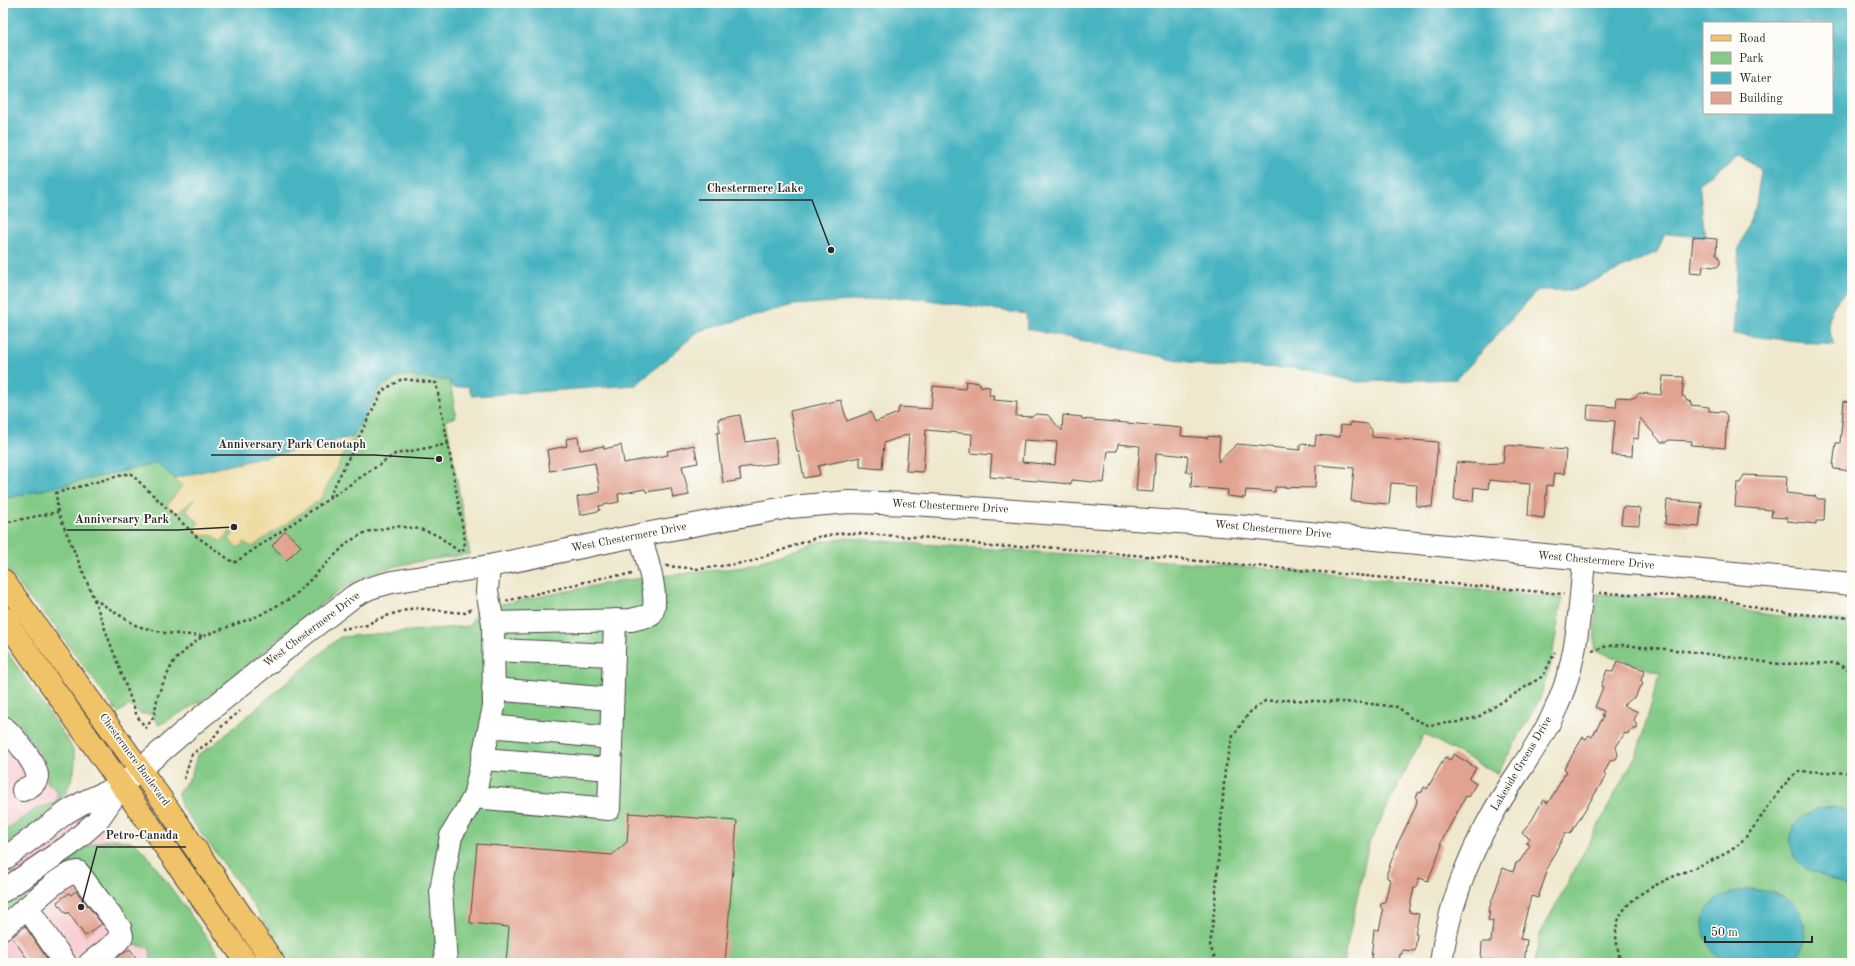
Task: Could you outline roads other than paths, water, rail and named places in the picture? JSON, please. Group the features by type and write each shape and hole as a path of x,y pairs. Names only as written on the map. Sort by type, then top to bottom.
{"main road":[{"name":"Chestermere Boulevard","path":"3,580 140,770 274,963"},
{"path":"3,616 247,963"}],"street":[{"name":"West Chestermere Drive","path":"3,891 70,845 97,821 122,785 194,723 306,632 354,596 370,588 392,582 489,566 640,535 790,507 849,502 899,503 1236,526 1584,560 1852,584"},
{"path":"493,623 631,620 652,616 655,609 650,571 640,535"},
{"name":"Lakeside Greens Drive","path":"1441,963 1446,931 1462,876 1492,814 1541,738 1552,718 1566,683 1575,649 1584,560"},
{"path":"446,963 441,890 451,836 474,797 494,707 493,623 487,591 489,566"},
{"path":"474,797 609,809 615,620"},
{"path":"494,650 614,655"},
{"path":"493,689 612,699"},
{"path":"490,726 611,738"},
{"path":"3,727 25,752 36,768 37,777 32,785 23,790"},
{"path":"483,759 610,769"},
{"name":"West Chestermere Drive","path":"3,860 67,812 86,800 122,785"},
{"path":"4,925 71,872 78,872 120,928 122,936 117,942 90,963"},
{"path":"27,907 65,963"}],"water":[{"path":"3,3 1852,3 1852,288 1838,300 1831,312 1829,326 1834,345 1733,334 1739,248 1756,205 1761,170 1740,154 1699,183 1705,237 1665,234 1657,252 1574,290 1538,290 1457,379 1358,382 1294,368 1208,366 1027,329 1026,314 907,297 794,305 699,331 636,385 472,396 468,386 454,388 450,381 402,375 380,387 352,437 174,478 157,463 3,499"},
{"path":"1835,807 1852,813 1852,893 1842,884 1806,869 1794,857 1790,842 1793,826 1804,816 1817,809"},
{"path":"1751,889 1779,895 1787,899 1797,909 1803,922 1805,937 1804,944 1800,954 1789,963 1727,963 1719,958 1708,943 1704,933 1703,924 1704,915 1709,907 1716,900 1724,896"}],"place":[{"name":"Chestermere Lake","path":"831,250"},
{"name":"Anniversary Park Cenotaph","path":"439,459"},
{"name":"Anniversary Park","path":"234,527"},
{"name":"Petro-Canada","path":"81,907"}]}
